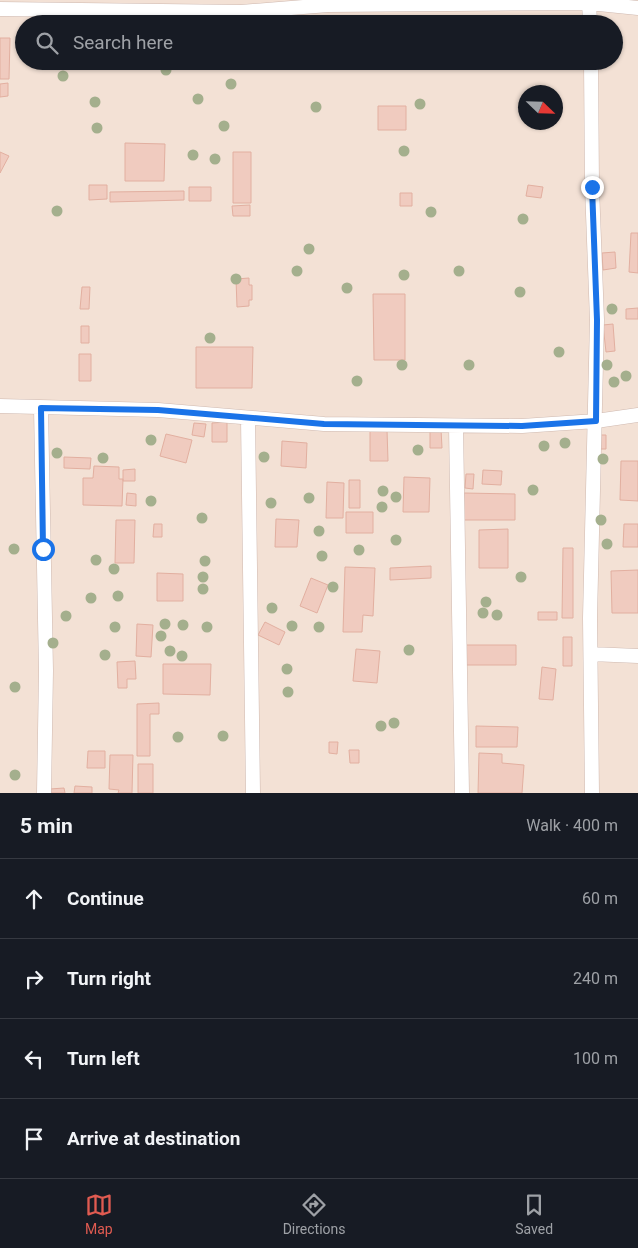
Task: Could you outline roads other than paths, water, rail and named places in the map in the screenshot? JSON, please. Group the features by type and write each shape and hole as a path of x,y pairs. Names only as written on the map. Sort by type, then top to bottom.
{"street":[{"path":"589,1 590,15"},
{"path":"0,9 241,12 337,5 589,1 638,8"},
{"path":"591,70 592,187 597,320 591,654 592,793"},
{"path":"0,406 158,410 324,424 456,426 522,426 596,421 638,415"},
{"path":"41,408 46,671 44,793"},
{"path":"248,419 253,793"},
{"path":"456,426 462,793"},
{"path":"591,654 638,656"}]}
